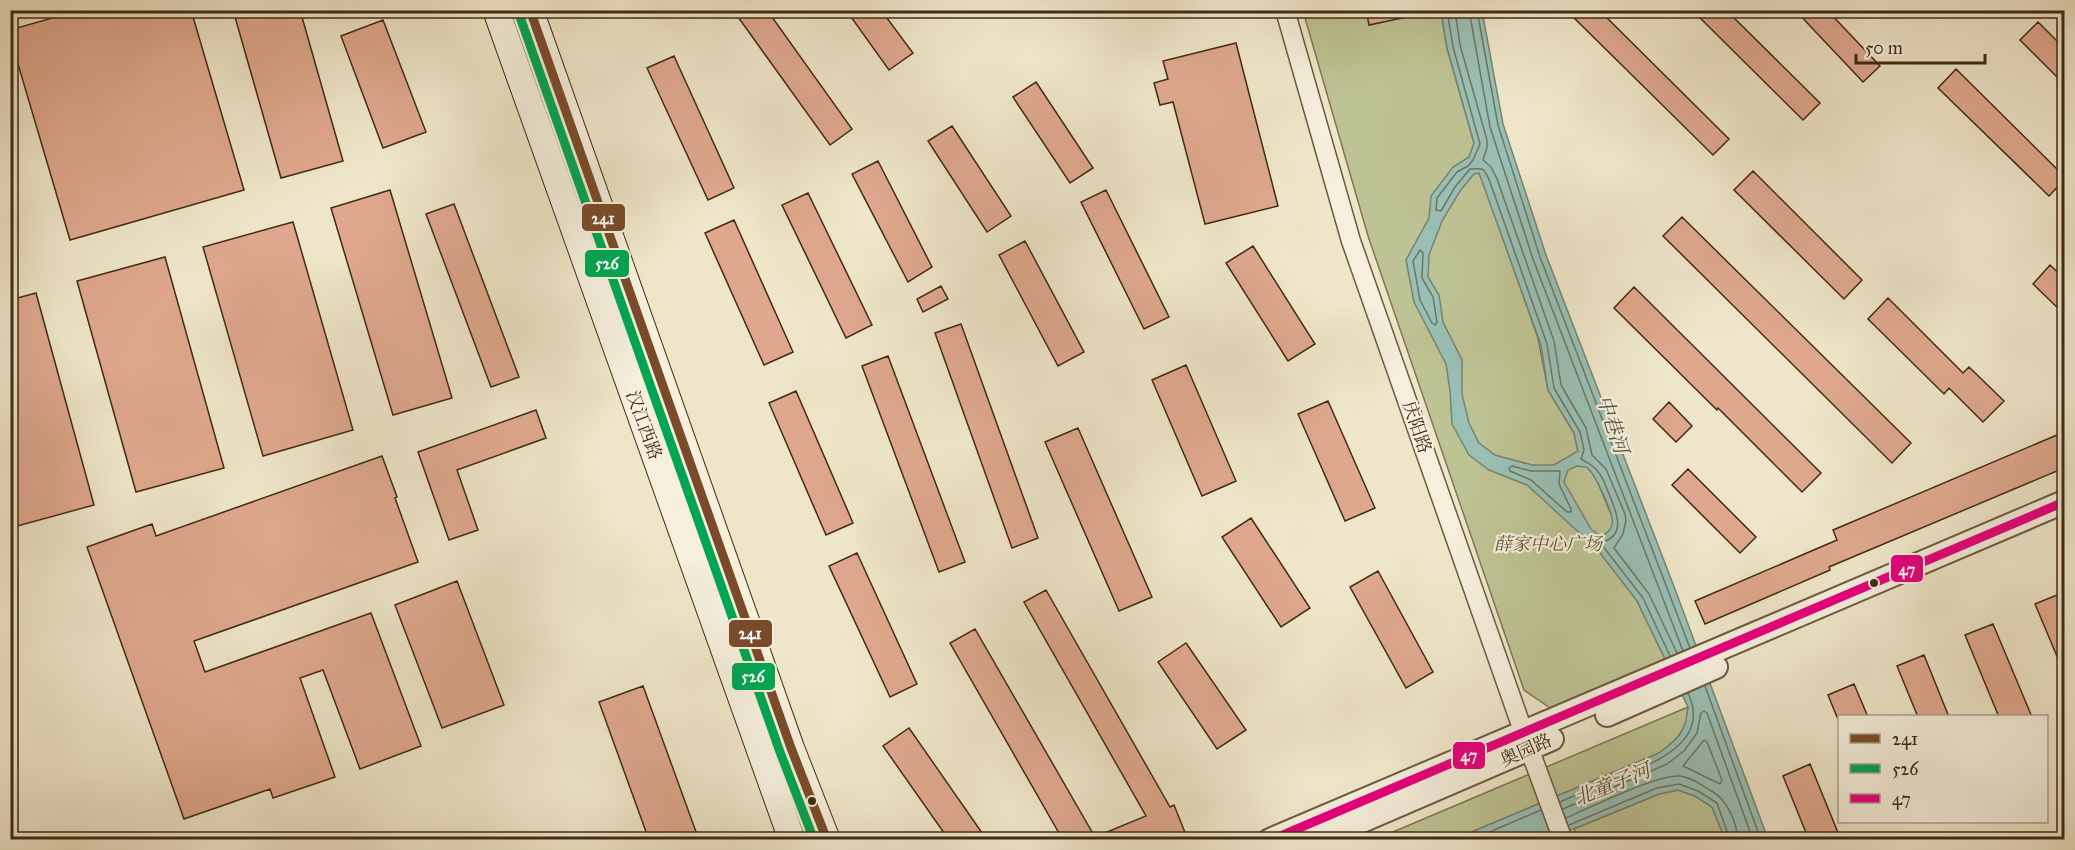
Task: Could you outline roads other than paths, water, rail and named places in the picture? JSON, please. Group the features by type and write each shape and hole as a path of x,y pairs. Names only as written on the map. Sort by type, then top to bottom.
{"main road":[{"name":"汉江西路","path":"496,10 792,840"},
{"name":"汉江西路","path":"530,10 791,748 827,840"}],"street":[{"name":"庆阳路","path":"1285,10 1351,242 1563,840"},
{"path":"1718,657 2064,502"},
{"path":"1718,657 2064,516"},
{"name":"奥园路","path":"1318,840 1527,741 1718,657"},
{"name":"奥园路","path":"1270,840 1527,741"}],"water":[{"name":"北童子河","path":"1441,11 1482,11 1503,124 1546,255 1673,584 1768,839 1725,839 1712,807 1695,796 1678,790 1659,794 1549,839 1455,839 1659,753 1680,734 1688,707 1637,601 1597,549 1527,485 1489,470 1469,455 1452,424 1446,364 1414,302 1406,260 1429,218 1431,196 1453,167 1469,157 1474,143 1447,48","holes":["1479,173 1541,345 1548,390 1574,433 1578,451 1554,465 1532,465 1495,455 1479,443 1469,423 1462,394 1462,360 1443,322 1439,295 1428,277 1429,255 1442,221 1460,191 1474,174","1577,466 1590,470 1611,513 1612,526 1604,535 1601,536 1591,529 1564,482 1568,470"]}],"water label":[{"name":"中巷河","path":"1613,424"}],"park label":[{"name":"薛家中心广场","path":"1548,544"}]}
